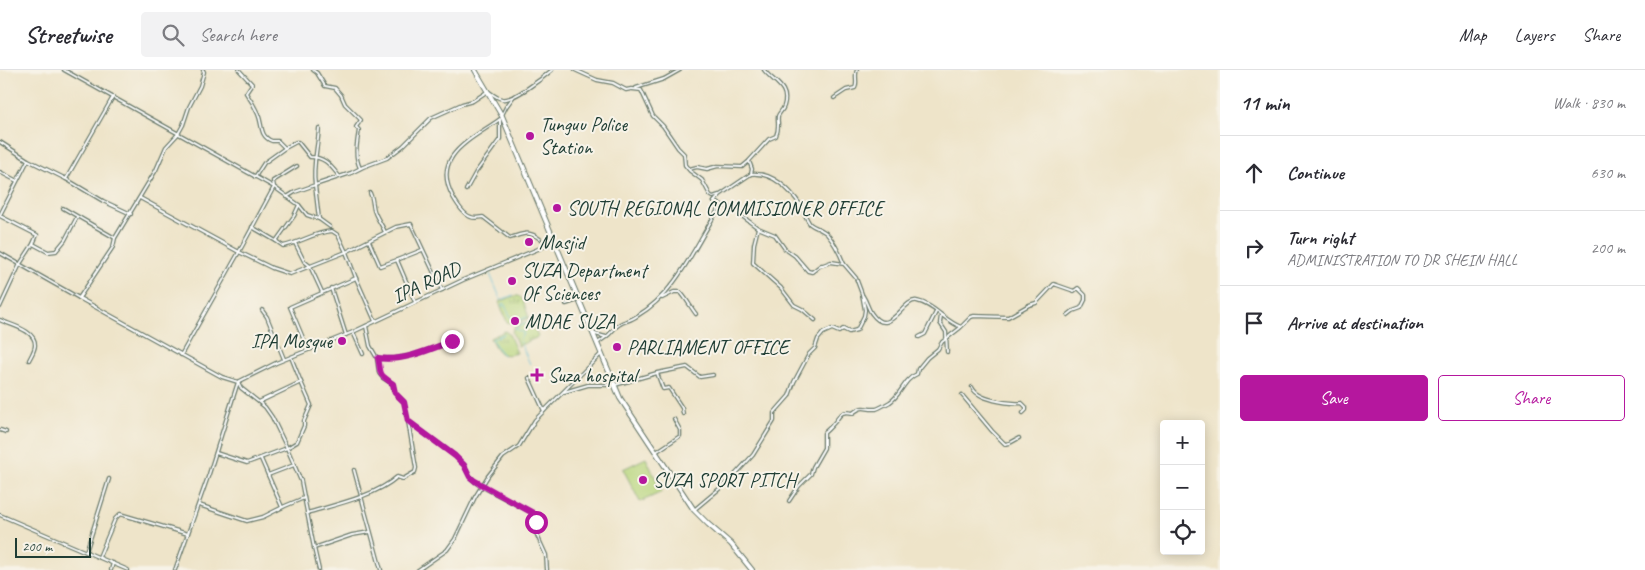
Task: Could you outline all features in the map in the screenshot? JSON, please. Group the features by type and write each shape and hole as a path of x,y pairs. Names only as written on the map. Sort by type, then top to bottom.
{"main road":[{"path":"475,70 501,118 555,242 592,334 625,406 694,510 731,544 752,570"}],"street":[{"path":"64,70 274,187 299,205 307,215 319,219 330,226"},
{"path":"80,298 113,247 115,238 156,170 166,147 178,134 200,86 203,70"},
{"path":"240,70 252,84 246,93 259,116 264,136 272,142 278,141 285,148"},
{"path":"313,70 325,86 335,88 342,95 345,104 361,120 356,127 359,130 356,143 357,160 360,168"},
{"path":"317,73 320,70"},
{"path":"287,197 295,192 351,174 360,168 387,158 397,151 431,118 462,104 472,102 488,91 502,100 507,99 528,89 552,70"},
{"path":"575,70 626,90 643,87 680,70"},
{"path":"689,169 697,167 707,169 718,166 742,167 769,139 776,136 779,126 778,117 784,105 784,92 781,85 768,76 764,70"},
{"path":"834,98 846,90 855,88 858,70"},
{"path":"632,89 640,90 653,116 684,154 685,163 689,169 702,180 712,196 720,195"},
{"path":"466,190 476,172 500,139 501,118 506,107 517,94"},
{"path":"66,179 113,97"},
{"path":"501,118 482,133 466,141 450,160 447,168 448,187 457,203 469,216 482,218 510,238 526,233 533,234 540,239"},
{"path":"319,219 314,173 320,128"},
{"path":"0,142 28,160 131,214"},
{"path":"255,176 264,164 285,148 298,142 310,157 321,158 327,161 340,177"},
{"path":"0,306 20,264 37,235 0,215 28,160"},
{"path":"749,161 752,169 751,174"},
{"path":"181,355 274,187 274,179 297,166"},
{"path":"0,172 17,181"},
{"path":"714,202 720,195 751,174 760,173 768,175 785,187 800,205 811,225 826,232 844,264 856,278 873,315 882,321 889,320 911,301 915,300 930,306 959,327 971,317 1008,317 1036,303 1054,284 1074,291 1078,288 1085,295 1081,308 1068,315"},
{"path":"370,193 374,202 374,212 381,221 385,232"},
{"path":"140,198 239,252 290,274 297,273 346,252 398,226 411,224 442,290"},
{"path":"714,202 731,208 758,228 775,235 785,249 795,256 808,271 812,272 821,265 830,262 844,264"},
{"path":"662,298 692,257 699,241 718,210 720,205 714,202"},
{"path":"276,241 294,216 299,205"},
{"path":"63,208 115,238"},
{"path":"33,244 48,252 56,251 65,240 77,217"},
{"path":"252,227 283,246 317,233 332,231 338,235 375,321"},
{"path":"758,228 752,263 781,288 794,305 815,320"},
{"path":"369,241 380,266 422,250"},
{"name":"IPA ROAD","path":"238,382 253,373 353,332 415,302 555,242"},
{"path":"295,243 304,261 310,266 322,292"},
{"path":"0,253 181,355 222,377 238,382 241,388 260,402 272,417 300,481 319,570"},
{"path":"397,260 415,302"},
{"path":"310,349 306,346 290,307 356,278"},
{"path":"331,288 346,335"},
{"path":"597,344 610,334 618,324 637,317 662,298 674,292 680,292 685,295 687,302 696,314"},
{"path":"694,510 731,479 753,455 774,421 774,413 787,400 809,354 815,348 818,339 823,333 835,328 839,332 843,329 849,332 857,330 865,310 862,294"},
{"path":"566,304 579,299"},
{"path":"262,310 267,317 284,360"},
{"path":"920,337 925,334 936,312"},
{"path":"941,315 940,323 946,332 947,352"},
{"path":"0,320 30,334 34,338 35,346 29,360"},
{"path":"307,513 361,497 385,486 397,477 403,479 415,472 416,468 404,402 395,393 393,384 379,373 378,358 370,346 366,325"},
{"path":"789,501 811,474 825,446 824,433 839,415 845,412 853,414 861,408 878,408 888,404 899,394 912,376 917,374 924,361 960,328"},
{"path":"353,332 363,354"},
{"path":"592,334 606,337"},
{"path":"378,358 390,359 429,350 452,341"},
{"path":"418,570 447,550 455,539 482,486 504,457 519,446 535,420 601,354"},
{"path":"216,453 247,463 287,448 296,442 304,426 310,405 291,357"},
{"path":"563,392 588,385 615,386 657,373 687,367 700,376 713,376"},
{"path":"657,373 663,389 669,388 682,408 683,414"},
{"path":"529,378 544,411"},
{"path":"175,570 216,453 238,382"},
{"path":"260,402 301,382"},
{"path":"972,387 976,393 984,397 1022,403 1026,407 1023,413"},
{"path":"962,395 1005,444 1019,438"},
{"path":"656,452 680,436 680,430 674,419"},
{"path":"408,421 455,456 464,465 470,477 482,486 533,513 536,533 546,555 547,570"},
{"path":"0,430 6,432"},
{"path":"261,458 282,507"},
{"path":"267,475 294,465"},
{"path":"354,470 381,570"},
{"path":"86,552 110,479"},
{"path":"198,505 247,521 263,517 304,498"},
{"path":"99,558 114,519 120,514 188,534"},
{"path":"0,515 128,570"},
{"path":"314,548 370,532"},
{"path":"111,570 113,563"}],"green space":[{"path":"519,296 523,300 529,318 513,324 507,322 499,302"},
{"path":"531,320 538,337 518,346 512,332 514,327"},
{"path":"505,331 509,334 517,353 506,355 500,353 490,338"},
{"name":"SUZA SPORT PITCH","path":"646,458 662,492 640,502 623,469"}],"waterway":[{"path":"490,274 501,300 513,295"},
{"path":"503,307 504,303 512,320 515,322 527,317"},
{"path":"521,343 519,340 524,333 515,329 527,324"},
{"path":"503,355 492,339 504,334"},
{"path":"522,346 530,364"}],"place":[{"name":"Tunguu Police Station","path":"530,136"},
{"name":"SOUTH REGIONAL COMMISIONER OFFICE","path":"557,208"},
{"name":"Masjid","path":"529,242"},
{"name":"SUZA Department Of Sciences","path":"512,281"},
{"name":"MDAE SUZA","path":"515,321"},
{"name":"IPA Mosque","path":"342,341"},
{"name":"PARLIAMENT OFFICE","path":"617,347"},
{"name":"Suza hospital","path":"537,375"},
{"name":"SUZA SPORT PITCH","path":"643,480"}],"route":[{"path":"452,341 429,350 405,356 390,359 378,358 379,373 395,387 396,395 400,396 404,402 408,421 437,442 444,450 455,456 475,481 533,513 536,522"}]}
